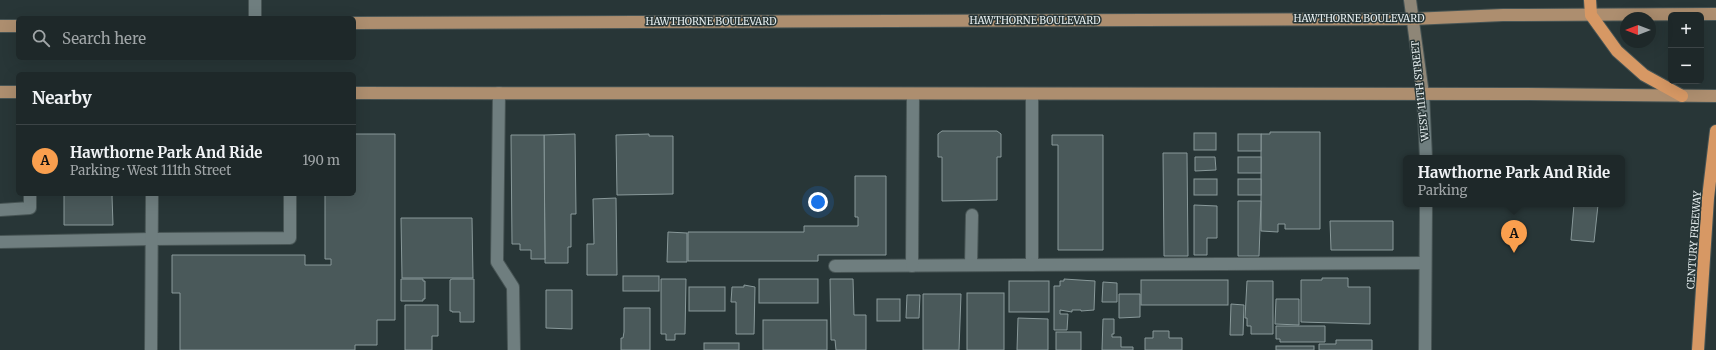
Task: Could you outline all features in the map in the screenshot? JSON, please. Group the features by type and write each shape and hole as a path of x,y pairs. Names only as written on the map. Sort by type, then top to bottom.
{"highway":[{"path":"1590,0 1591,15 1616,51 1644,75 1682,96"},
{"name":"CENTURY FREEWAY","path":"1698,350 1708,198 1716,131"}],"main road":[{"name":"HAWTHORNE BOULEVARD","path":"356,23 1412,19 1503,15 1591,15 1644,13 1716,14"},
{"path":"0,26 16,26"},
{"path":"0,92 16,92"},
{"path":"356,93 1529,94 1716,96"}],"street":[{"path":"255,0 255,16"},
{"name":"WEST 111TH STREET","path":"1410,0 1423,94 1426,155"},
{"path":"499,93 497,262 513,287 514,350"},
{"path":"912,266 913,94"},
{"path":"1032,94 1032,265"},
{"path":"0,210 30,208 30,196"},
{"path":"151,350 152,196"},
{"path":"0,242 290,238 290,196"},
{"path":"1425,350 1426,207"},
{"path":"971,265 972,215"},
{"path":"835,266 1426,263"}],"building":[{"path":"942,131 997,131 1001,134 1001,157 997,157 997,200 942,201 942,157 938,157 938,134"},
{"path":"1270,132 1320,132 1320,229 1285,229 1285,224 1278,224 1278,232 1261,231 1261,134 1270,134"},
{"path":"1194,133 1216,133 1216,150 1194,150"},
{"path":"356,134 395,134 395,320 377,320 377,345 355,345 355,350 180,350 180,293 172,293 172,255 305,255 305,265 331,265 331,259 325,259 325,196 356,196"},
{"path":"575,134 576,214 571,214 571,247 568,247 568,263 545,263 544,135"},
{"path":"649,134 649,136 673,136 673,194 617,195 616,135"},
{"path":"1238,134 1261,134 1261,151 1238,151"},
{"path":"511,135 544,135 545,259 531,259 531,250 520,250 520,244 512,244"},
{"path":"1052,135 1103,135 1103,250 1058,250 1058,145 1052,145"},
{"path":"1163,153 1187,153 1188,256 1164,256"},
{"path":"1195,157 1215,157 1216,170 1195,171"},
{"path":"1238,157 1261,157 1261,173 1238,173"},
{"path":"855,176 886,176 886,255 818,255 818,261 688,261 688,232 804,232 804,226 858,226 858,217 855,217"},
{"path":"1194,179 1217,179 1217,195 1194,195"},
{"path":"1238,179 1261,179 1261,195 1238,195"},
{"path":"64,196 112,196 113,225 64,225"},
{"path":"616,198 617,275 587,275 587,244 594,244 593,199"},
{"path":"1238,201 1261,201 1259,256 1238,256"},
{"path":"1194,205 1217,206 1217,238 1207,238 1207,255 1194,255"},
{"path":"1574,207 1598,207 1594,242 1571,240"},
{"path":"401,218 472,218 473,278 402,278"},
{"path":"1330,221 1393,221 1393,250 1331,250"},
{"path":"668,232 687,233 687,262 667,262"},
{"path":"623,276 659,276 659,291 623,291"},
{"path":"1322,278 1348,278 1348,287 1370,287 1370,324 1301,322 1301,280 1322,280"},
{"path":"401,279 423,279 423,281 425,281 425,299 423,299 423,301 401,301"},
{"path":"474,279 474,322 460,322 460,312 450,311 450,280"},
{"path":"661,279 686,279 685,334 675,334 675,340 666,340 666,334 661,334"},
{"path":"759,279 818,279 818,303 759,303"},
{"path":"830,279 853,279 854,315 866,315 866,350 836,350 835,340 831,340"},
{"path":"1064,279 1095,281 1094,310 1072,310 1072,312 1060,310 1060,314 1068,314 1067,330 1054,330 1054,286 1060,286 1060,281 1064,281"},
{"path":"1141,280 1228,280 1228,305 1141,305"},
{"path":"1009,281 1049,281 1049,312 1009,312"},
{"path":"1247,281 1273,281 1273,334 1251,334 1251,326 1247,326 1247,318 1245,318"},
{"path":"1103,282 1117,283 1117,302 1102,302"},
{"path":"744,285 755,287 754,334 736,334 736,302 731,302 732,287 744,287"},
{"path":"689,287 725,287 725,311 689,311"},
{"path":"546,290 572,290 572,329 546,328"},
{"path":"967,293 1004,293 1004,350 967,350"},
{"path":"923,294 961,294 959,350 923,350"},
{"path":"1119,294 1140,294 1140,317 1119,318"},
{"path":"907,295 920,295 919,318 906,318"},
{"path":"877,299 900,299 900,321 877,321"},
{"path":"1276,299 1299,299 1299,325 1275,324"},
{"path":"1231,304 1244,305 1243,335 1230,335"},
{"path":"405,305 438,305 438,336 432,336 432,350 405,350"},
{"path":"624,308 650,308 650,350 621,350 621,338 623,338 624,332"},
{"path":"1018,318 1048,319 1048,350 1017,350"},
{"path":"1103,319 1114,319 1114,334 1112,334 1112,337 1121,337 1121,347 1133,347 1133,350 1102,350"},
{"path":"763,320 827,320 827,350 763,350"},
{"path":"1276,326 1325,326 1325,342 1280,342 1280,339 1276,339"},
{"path":"1153,331 1169,331 1169,338 1182,338 1182,350 1145,350 1145,338 1153,338"},
{"path":"1056,332 1081,332 1081,350 1056,350"},
{"path":"1336,340 1372,340 1372,350 1319,350 1319,344 1336,344"},
{"path":"704,343 739,343 739,350 704,350"},
{"path":"1276,346 1314,346 1314,350 1276,350"}],"place":[{"name":"Hawthorne Park And Ride","path":"1514,253"}]}
